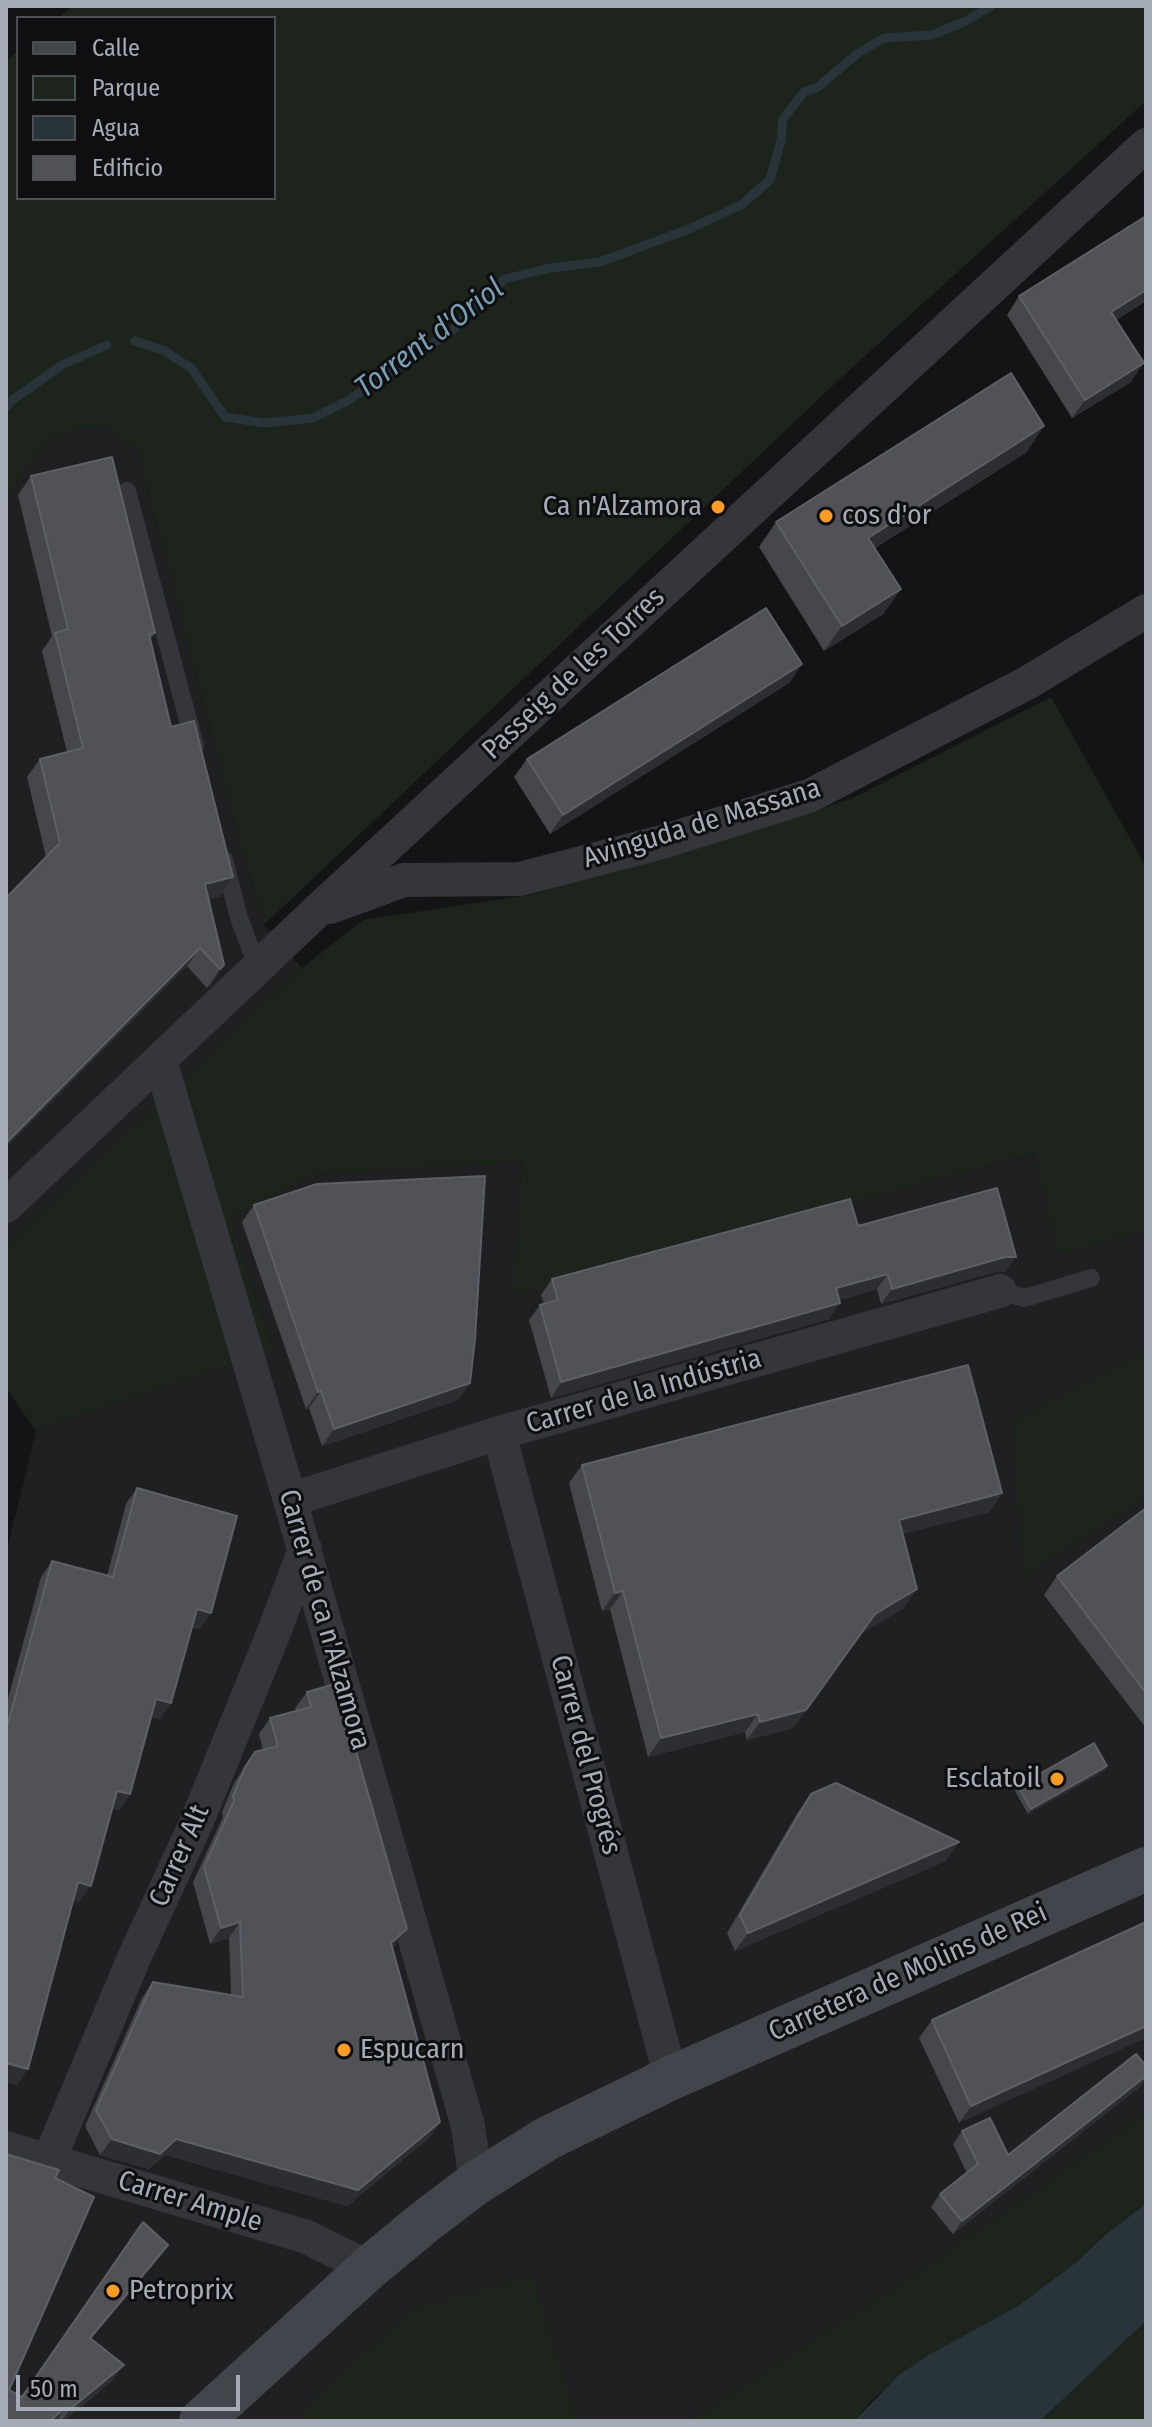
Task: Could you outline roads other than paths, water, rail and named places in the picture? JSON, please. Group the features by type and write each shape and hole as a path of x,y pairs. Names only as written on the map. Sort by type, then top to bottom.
{"main road":[{"name":"Carretera de Molins de Rei","path":"201,2421 369,2268 476,2183 546,2139 671,2078 1146,1869"}],"street":[{"name":"Passeig de les Torres","path":"6,1206 316,912 1146,145"},
{"name":"Avinguda de Massana","path":"316,912 404,880 520,879 662,842 809,796 1027,683 1146,611"},
{"name":"Carrer de ca n'Alzamora","path":"160,1060 305,1549 468,2126 476,2183"},
{"name":"Carrer de la Indústria","path":"290,1500 499,1433 1000,1291"},
{"name":"Carrer del Progrés","path":"499,1433 671,2078"},
{"name":"Carrer Alt","path":"49,2160 134,1958 197,1821 305,1549"},
{"name":"Carrer Ample","path":"6,2148 307,2237 369,2268"}],"lane":[{"path":"127,491 201,769"},
{"path":"219,842 240,921 258,968"},
{"path":"1000,1291 1025,1298 1091,1278"}],"water":[{"path":"1146,2204 1146,2321 1040,2421 854,2421 899,2375 930,2354 1018,2306"}],"waterway":[{"name":"Torrent d'Oriol","path":"135,341 163,350 191,368 225,417 265,423 313,418 349,400 454,329 505,279 550,268 600,262 689,229 741,205 770,180 781,141 783,119 804,92 818,87 857,54 884,38 932,35 964,22 991,6"},
{"name":"Torrent d'Oriol","path":"6,407 62,365 107,345"}],"place":[{"name":"Ca n'Alzamora","path":"718,507"},
{"name":"cos d'or","path":"826,516"},
{"name":"Esclatoil","path":"1057,1779"},
{"name":"Espucarn","path":"344,2050"},
{"name":"Petroprix","path":"113,2291"}]}
